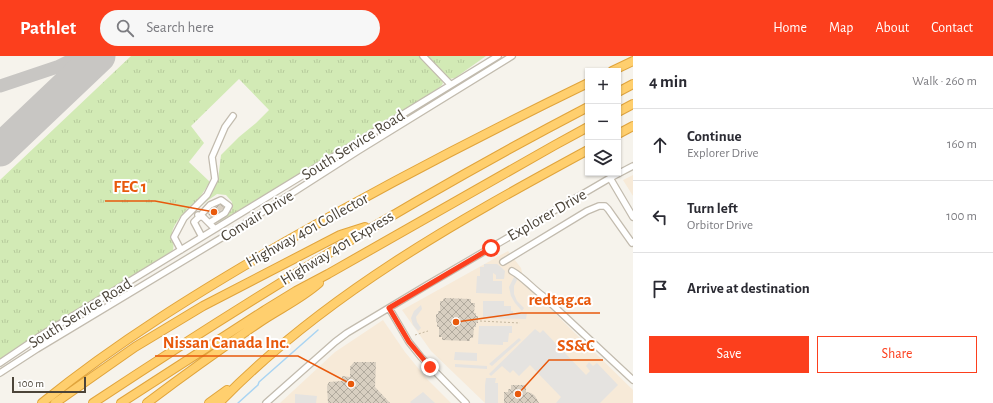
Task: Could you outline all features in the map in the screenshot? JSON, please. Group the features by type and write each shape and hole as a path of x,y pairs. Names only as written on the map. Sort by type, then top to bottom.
{"highway":[{"path":"618,68 633,61"},
{"name":"Highway 401 Collector","path":"42,403 72,379 179,305 258,257 338,211 585,84"},
{"path":"621,90 633,84"},
{"path":"621,110 633,104"},
{"name":"Highway 401 Express","path":"93,403 268,289 380,222 520,143 585,109"},
{"path":"621,132 633,126"},
{"name":"Highway 401 Express","path":"121,403 296,291 585,129"},
{"path":"219,403 285,341 362,283 444,231 585,152"},
{"path":"55,403 135,347 203,306 340,235 380,222"},
{"path":"147,403 185,374 310,290 328,274"},
{"path":"208,403 244,378"}],"street":[{"path":"423,56 450,84"},
{"name":"South Service Road","path":"0,363 40,336 498,56"},
{"name":"Convair Drive","path":"0,373 245,223 512,56"},
{"path":"181,250 174,238 184,218 207,195 215,179 212,157 225,127 233,116"},
{"name":"Explorer Drive","path":"266,403 335,342 365,322 633,166"},
{"path":"610,178 633,217"},
{"path":"202,237 194,222 210,205 221,200 230,206 225,213 209,223"},
{"path":"503,262 599,206 605,206 608,209 633,243"},
{"path":"195,208 199,217"},
{"path":"199,217 203,217 215,229"},
{"path":"512,271 520,275 633,380"},
{"path":"389,308 409,342 420,357 466,403"}],"path":[{"path":"480,322 520,323"},
{"path":"415,335 428,331"}],"shaded area":[{"path":"633,175 633,196 623,180"},
{"path":"508,251 521,268 524,283 633,390 633,403 485,403 431,351 402,310"},
{"path":"484,264 497,264 505,271 504,279 496,279 496,275 493,273 493,281 502,281 502,294 476,293 477,276 480,276 480,267 484,267"},
{"path":"514,277 518,278 514,286 514,294 517,301 524,308 522,311 511,296 509,287"},
{"path":"483,301 504,301 504,306 511,306 511,311 513,311 513,314 527,313 526,319 483,318"},
{"path":"421,305 422,309 416,317 421,328 418,331 413,325 411,318 414,311"},
{"path":"383,320 405,352 427,379 451,403 280,403 335,352"},
{"path":"479,326 512,326 512,333 509,333 508,342 503,342 503,345 478,344"},
{"path":"535,329 540,333 543,330 586,375 590,371 586,366 589,362 593,366 597,363 618,385 600,403 556,403 561,397 530,365 519,376 513,370 510,373 502,366 491,376 489,374"},
{"path":"519,338 521,340 492,366 489,364"},
{"path":"455,352 477,353 477,361 454,360"},
{"path":"455,364 487,366 487,369 455,367"},
{"path":"486,378 496,378 495,383 498,383 498,403 485,403"},
{"path":"423,392 435,403 410,402"},
{"path":"295,394 317,396 316,403 295,403"}],"green space":[{"path":"131,56 420,56 440,77 443,83 436,90 219,222 216,221 232,210 232,202 226,195 217,194 198,209 198,207 218,180 221,155 269,110 239,79 191,126 204,143 189,162 210,182 196,202 184,212 173,229 173,250 147,269 41,332 0,359 0,180"},
{"path":"426,56 486,56 455,78 449,79"}],"building":[{"path":"220,203 224,208 211,218 207,213"},
{"path":"444,298 471,299 471,303 475,303 474,313 478,316 478,323 476,323 476,327 474,327 473,338 470,338 470,341 442,340 442,337 439,337 439,327 437,327 436,314 440,311 440,301 443,301"},
{"path":"354,362 376,362 375,387 390,403 328,403 327,386 329,382 342,381 342,376 350,377 350,367"},
{"path":"511,385 526,385 526,392 535,396 539,403 504,403 504,392 508,392 508,389 511,389"}],"waterway":[{"path":"238,403 258,385 259,382 318,330"}],"taxiway":[{"path":"0,86 57,67 80,56"}],"runway":[{"path":"0,150 99,56"}],"place":[{"name":"FEC 1","path":"214,212"},
{"name":"redtag.ca","path":"456,322"},
{"name":"Nissan Canada Inc.","path":"351,384"},
{"name":"SS&C","path":"518,394"}],"route":[{"path":"430,367 420,357 409,342 389,308 491,248"}]}
